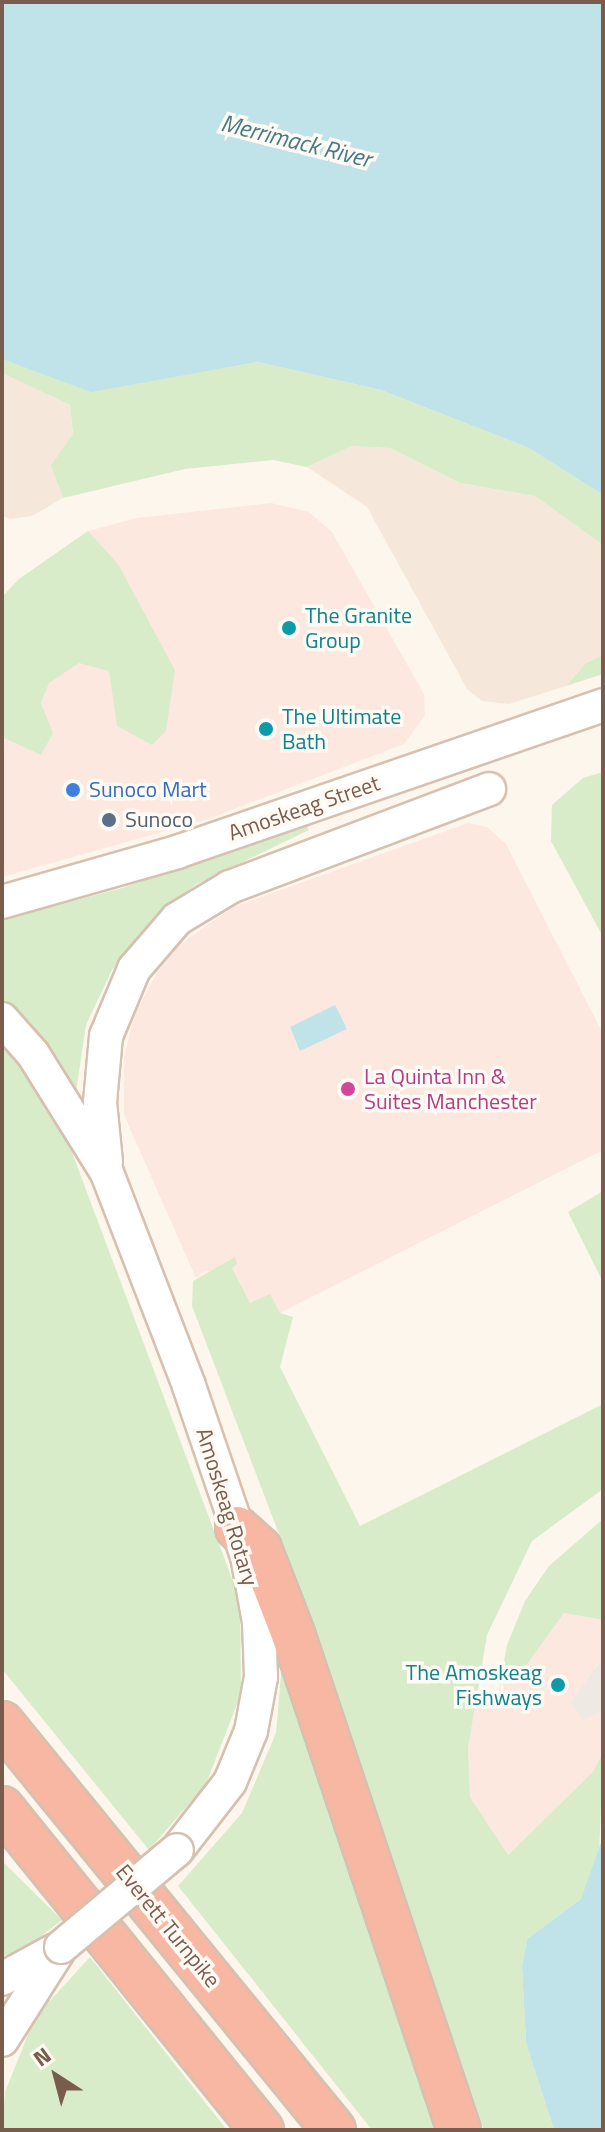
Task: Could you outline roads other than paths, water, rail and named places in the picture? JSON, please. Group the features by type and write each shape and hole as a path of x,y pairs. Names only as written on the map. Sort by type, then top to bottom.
{"highway":[{"path":"237,1528 260,1549 293,1634 459,2130"},
{"name":"Everett Turnpike","path":"2,1723 334,2130"},
{"path":"2,1808 259,2127"},
{"path":"2,1841 110,1941"}],"main road":[{"name":"Amoskeag Street","path":"2,902 163,857 603,705"},
{"name":"Amoskeag Street","path":"107,1173 100,1102 106,1036 134,969 177,919 230,887 489,789"},
{"name":"Amoskeag Rotary","path":"2,1019 33,1054 107,1173 237,1528 259,1622 261,1677 251,1731 230,1782 177,1850 61,1947 2,1979"},
{"path":"2,2040 61,1947"}],"water":[{"name":"Merrimack River","path":"2,2 603,2 603,495 529,448 381,390 258,362 91,392 2,359"},
{"path":"335,1005 347,1029 300,1051 290,1027"},
{"path":"603,1837 603,2130 554,2130 526,2043 522,1966 527,1939 581,1899"}],"place":[{"name":"The Granite Group","path":"289,628"},
{"name":"The Ultimate Bath","path":"266,729"},
{"name":"Sunoco Mart","path":"73,790"},
{"name":"Sunoco","path":"109,820"},
{"name":"La Quinta Inn & Suites Manchester","path":"348,1089"},
{"name":"The Amoskeag Fishways","path":"558,1685"}]}
